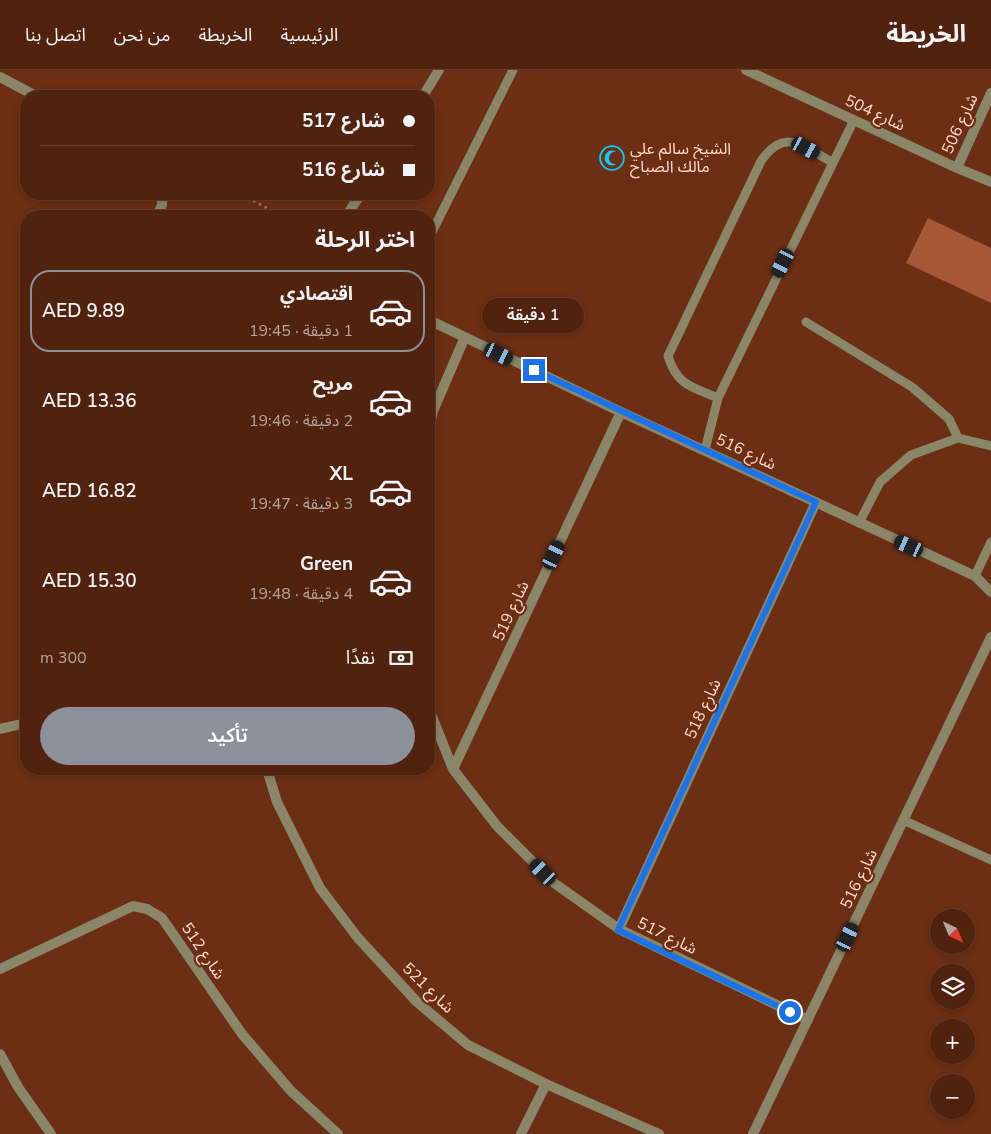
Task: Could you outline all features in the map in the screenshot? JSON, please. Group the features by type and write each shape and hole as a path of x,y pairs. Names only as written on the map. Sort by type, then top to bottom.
{"street":[{"path":"427,90 439,70"},
{"name":"شارع 504","path":"746,70 766,74 854,120 956,168 991,182"},
{"path":"0,77 25,90"},
{"name":"شارع 506","path":"956,168 991,93"},
{"name":"شارع 516","path":"435,323 621,412 975,576 991,592"},
{"path":"435,409 465,337"},
{"name":"شارع 519","path":"453,769 621,412"},
{"name":"شارع 518","path":"618,930 816,502"},
{"name":"شارع 516","path":"753,1134 991,636"},
{"path":"0,729 20,724"},
{"name":"شارع 517","path":"435,724 453,769 497,826 554,883 618,930 808,1020"},
{"name":"شارع 521","path":"269,775 277,802 320,888 358,938 417,1002 468,1044 546,1084 659,1134"},
{"name":"شارع 512","path":"0,969 133,906 147,909 162,918 242,1034 291,1091 338,1134"},
{"path":"0,1054 18,1087 51,1134"},
{"path":"521,1134 546,1084"}],"lane":[{"path":"435,226 513,70"},
{"path":"705,450 718,398 854,120"},
{"path":"718,398 685,384 672,369 668,356 757,170 769,150 782,142 792,141 832,162"},
{"path":"806,322 912,387 949,419 958,438"},
{"path":"859,523 880,482 911,455 958,438 991,446"},
{"path":"975,576 991,542"},
{"path":"903,820 991,860"}],"path":[{"path":"253,200 270,210"}],"shaded area":[{"path":"928,218 991,248 991,303 906,263"}],"place":[{"name":"الشيخ سالم علي مالك الصباح","path":"612,158"}],"route":[{"path":"534,370 816,502 618,930 790,1012"}]}
